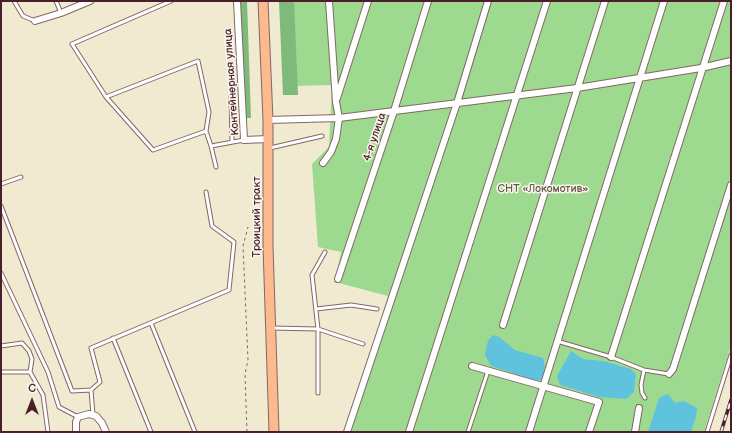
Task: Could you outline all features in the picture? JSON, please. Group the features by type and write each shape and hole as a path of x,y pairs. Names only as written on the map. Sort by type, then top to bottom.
{"main road":[{"name":"Троицкий тракт","path":"263,1 268,120 274,432"}],"street":[{"path":"35,21 61,13 90,1"},
{"name":"Контейнерная улица","path":"237,1 244,140 268,144"},
{"path":"323,163 331,152 336,139 339,118 336,102 329,1"},
{"path":"336,102 368,1"},
{"name":"4-я улица","path":"338,279 394,111 428,1"},
{"path":"347,432 457,103 488,1"},
{"path":"408,432 547,1"},
{"path":"503,325 605,1"},
{"path":"529,432 664,1"},
{"path":"611,357 701,74 701,68 724,1"},
{"path":"268,120 339,118 517,96 577,88 731,62"},
{"path":"669,374 673,369 731,185"},
{"path":"472,366 599,402 589,432"},
{"path":"635,432 639,408"},
{"path":"76,432 76,422 78,417 82,415 93,415 102,423 106,432"}],"lane":[{"path":"14,1 23,16 35,21"},
{"path":"56,1 61,13"},
{"path":"171,1 72,44 106,97 153,150 206,132"},
{"path":"106,97 198,61 209,112 206,132 216,167"},
{"path":"231,96 232,142"},
{"path":"268,144 322,136"},
{"path":"211,146 244,140"},
{"path":"1,184 21,177"},
{"path":"1,206 72,391 90,390 100,382 92,348 229,290 234,242 212,226 206,192"},
{"path":"318,393 318,329 312,275 325,252"},
{"path":"1,273 48,372 59,407 78,417"},
{"path":"316,309 351,305 377,309"},
{"path":"151,323 195,432"},
{"path":"271,328 318,329 363,344"},
{"path":"114,338 150,432"},
{"path":"557,341 611,357 644,370 669,374"},
{"path":"1,346 22,342 29,351 32,360 30,372 43,394 48,432"},
{"path":"707,432 731,355"},
{"path":"644,370 641,386 642,393 645,398"},
{"path":"468,432 488,371"},
{"path":"1,372 30,372"},
{"path":"90,390 93,415"}],"path":[{"path":"247,432 245,374 248,360 243,246 248,227"}],"green space":[{"path":"239,1 247,1 251,118 246,118"},
{"path":"279,1 294,1 298,95 283,95"},
{"name":"СНТ «Локомотив»","path":"291,1 731,1 731,346 704,432 349,432 388,296 335,282 341,252 318,247 312,164 329,147 332,85 293,86"}],"water":[{"path":"493,335 499,337 515,350 543,358 545,367 542,379 538,381 491,366 485,355 488,341"},
{"path":"571,351 583,359 603,361 631,369 636,375 634,392 626,399 599,397 560,385 557,376"},
{"path":"668,394 675,403 684,401 697,408 696,417 691,432 648,432 659,398"}],"railway":[{"path":"721,432 731,400"}]}
